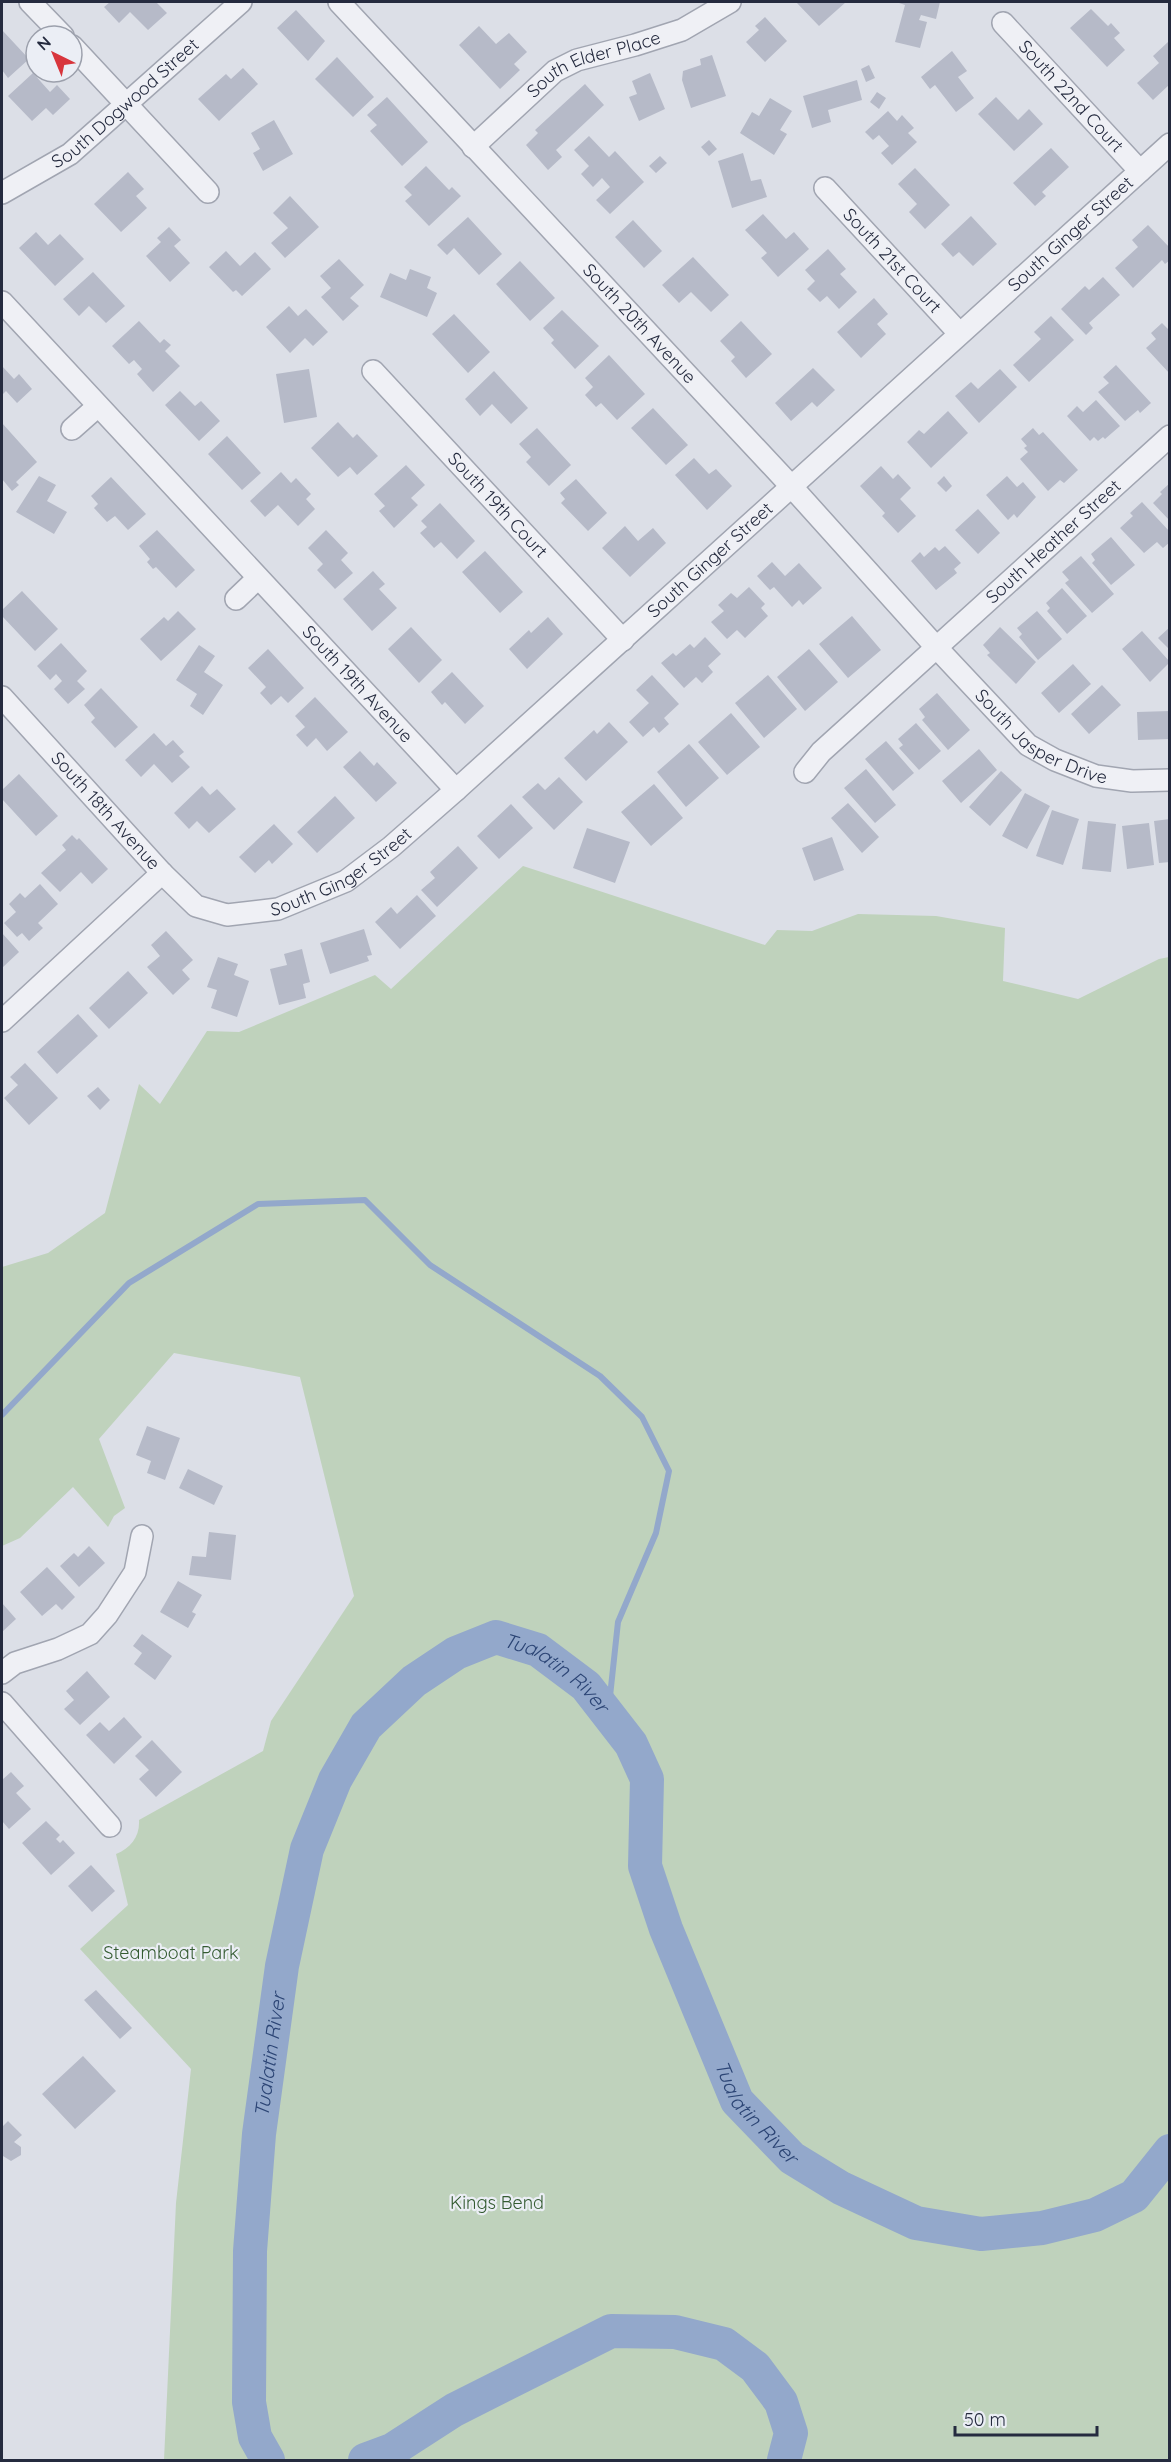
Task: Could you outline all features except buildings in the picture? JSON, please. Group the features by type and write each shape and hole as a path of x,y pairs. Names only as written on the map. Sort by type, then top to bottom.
{"street":[{"path":"30,2 51,24"},
{"name":"South Dogwood Street","path":"2,193 70,154 241,2"},
{"name":"South 20th Avenue","path":"339,2 791,486 936,647"},
{"name":"South Elder Place","path":"473,147 555,71 577,60 682,30 730,2"},
{"name":"South 22nd Court","path":"1003,23 1140,171"},
{"path":"84,59 208,192"},
{"name":"South Ginger Street","path":"220,913 227,915 278,909 346,881 391,846 623,640 1170,144"},
{"name":"South 21st Court","path":"825,188 959,333"},
{"name":"South 19th Avenue","path":"2,302 456,790"},
{"name":"South 19th Court","path":"373,371 623,640"},
{"path":"72,429 98,406"},
{"name":"South Heather Street","path":"805,772 821,752 1170,436"},
{"path":"236,599 258,578"},
{"name":"South Jasper Drive","path":"936,647 1028,745 1079,771 1114,780 1170,780"},
{"name":"South 18th Avenue","path":"2,697 162,873 196,906 220,913"},
{"path":"2,1021 162,873"},
{"path":"2,1672 15,1663 58,1649 90,1634 107,1615 135,1572 142,1536"},
{"path":"2,1703 110,1826"}],"green space":[{"path":"523,866 765,945 777,930 812,931 858,914 936,916 1005,928 1003,981 1078,999 1159,959 1169,957 1169,2460 164,2460 176,2203 191,2069 80,1949 128,1905 116,1854 133,1841 138,1831 139,1820 263,1751 271,1721 354,1596 300,1377 174,1353 99,1439 125,1508 114,1516 108,1527 73,1487 20,1538 2,1546 2,1267 48,1253 105,1213 139,1084 160,1104 207,1031 239,1032 375,975 391,989"}],"waterway":[{"path":"2,1415 129,1283 258,1204 365,1200 430,1265 600,1376 642,1417 669,1471 656,1533 618,1622 608,1715"},
{"name":"Tualatin River","path":"268,2460 255,2437 249,2402 250,2251 259,2134 282,1966 307,1849 335,1780 366,1726 414,1681 456,1653 496,1637 538,1650 586,1686 631,1744 647,1779 645,1866 666,1929 737,2101 792,2158 841,2188 916,2223 981,2234 1042,2228 1095,2215 1134,2196 1170,2151"},
{"name":"Tualatin River","path":"365,2460 392,2450 454,2410 611,2331 675,2332 724,2344 755,2367 781,2402 791,2433 784,2460"}],"park label":[{"name":"Steamboat Park","path":"171,1953"},
{"name":"Kings Bend","path":"497,2203"}]}
